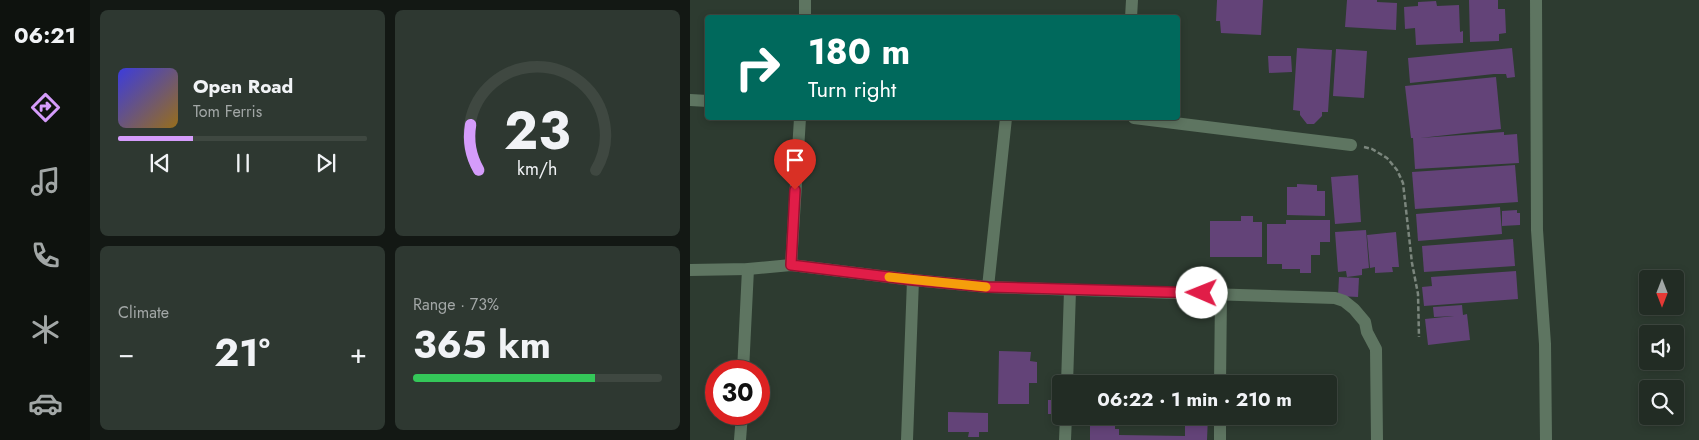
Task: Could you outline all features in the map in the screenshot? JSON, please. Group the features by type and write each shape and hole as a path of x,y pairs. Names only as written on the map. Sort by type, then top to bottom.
{"street":[{"path":"805,0 805,15"},
{"path":"1131,15 1132,0"},
{"path":"1536,0 1537,230 1545,344 1546,440"},
{"path":"690,100 705,101"},
{"path":"791,265 800,120"},
{"path":"988,287 1006,120"},
{"path":"1150,120 1351,145"},
{"path":"690,270 748,269 791,265 988,287 1335,298 1344,301 1365,322 1367,332 1376,349 1377,440"},
{"path":"744,360 748,269"},
{"path":"907,440 913,280"},
{"path":"1067,375 1070,290"},
{"path":"1220,375 1221,294"},
{"path":"740,440 741,425"},
{"path":"1065,440 1066,425"},
{"path":"1220,425 1220,440"}],"path":[{"path":"1351,145 1372,149 1387,158 1403,183 1412,263 1418,294 1419,337"}],"building":[{"path":"1217,0 1263,0 1261,35 1221,33 1220,21 1216,21"},
{"path":"1347,0 1377,0 1377,2 1397,3 1396,30 1345,27"},
{"path":"1469,0 1498,0 1498,9 1505,9 1506,33 1499,34 1499,41 1470,42"},
{"path":"1436,1 1437,6 1459,5 1460,32 1463,31 1463,43 1416,45 1415,28 1405,29 1404,7 1418,6 1418,2"},
{"path":"1297,48 1332,50 1328,112 1322,112 1322,116 1314,124 1307,124 1300,115 1300,111 1293,110"},
{"path":"1512,48 1515,77 1507,78 1506,74 1494,74 1410,83 1408,58"},
{"path":"1336,49 1367,51 1364,98 1333,96"},
{"path":"1268,56 1291,56 1292,72 1269,73"},
{"path":"1496,77 1501,129 1420,138 1504,132 1504,135 1517,134 1519,163 1415,169 1413,138 1411,138 1405,86"},
{"path":"1515,165 1518,202 1415,209 1412,172"},
{"path":"1358,175 1361,222 1335,224 1331,177"},
{"path":"1297,184 1317,185 1317,191 1325,191 1325,216 1287,215 1287,187 1297,187"},
{"path":"1500,207 1502,234 1418,241 1416,214"},
{"path":"1517,210 1517,213 1520,213 1520,225 1502,226 1502,211"},
{"path":"1241,216 1253,216 1253,222 1262,222 1262,257 1210,257 1210,221 1241,221"},
{"path":"1286,220 1330,220 1330,242 1320,242 1320,255 1311,255 1311,273 1300,273 1300,269 1282,269 1282,264 1267,264 1267,224 1286,224"},
{"path":"1366,230 1369,268 1362,269 1362,275 1347,277 1346,271 1338,272 1335,232"},
{"path":"1396,232 1399,267 1392,267 1393,272 1375,273 1375,267 1370,268 1367,235"},
{"path":"1513,239 1515,266 1424,272 1422,246"},
{"path":"1516,271 1518,299 1424,306 1422,287 1432,286 1431,277"},
{"path":"1339,277 1359,278 1358,297 1338,296"},
{"path":"1462,305 1463,315 1467,314 1470,340 1428,345 1425,319 1454,316 1434,317 1433,307"},
{"path":"999,351 1031,352 1030,361 1037,362 1037,383 1029,383 1029,404 998,404"},
{"path":"1048,400 1052,400 1052,414 1048,414"},
{"path":"948,412 988,413 988,432 979,432 979,437 968,437 969,432 948,432"},
{"path":"1090,425 1115,425 1115,429 1119,429 1119,435 1185,436 1185,425 1208,425 1207,440 1090,440"}],"slow traffic":[{"path":"889,277 986,287"}],"route":[{"path":"795,190 791,265 988,287 1202,293"}]}
